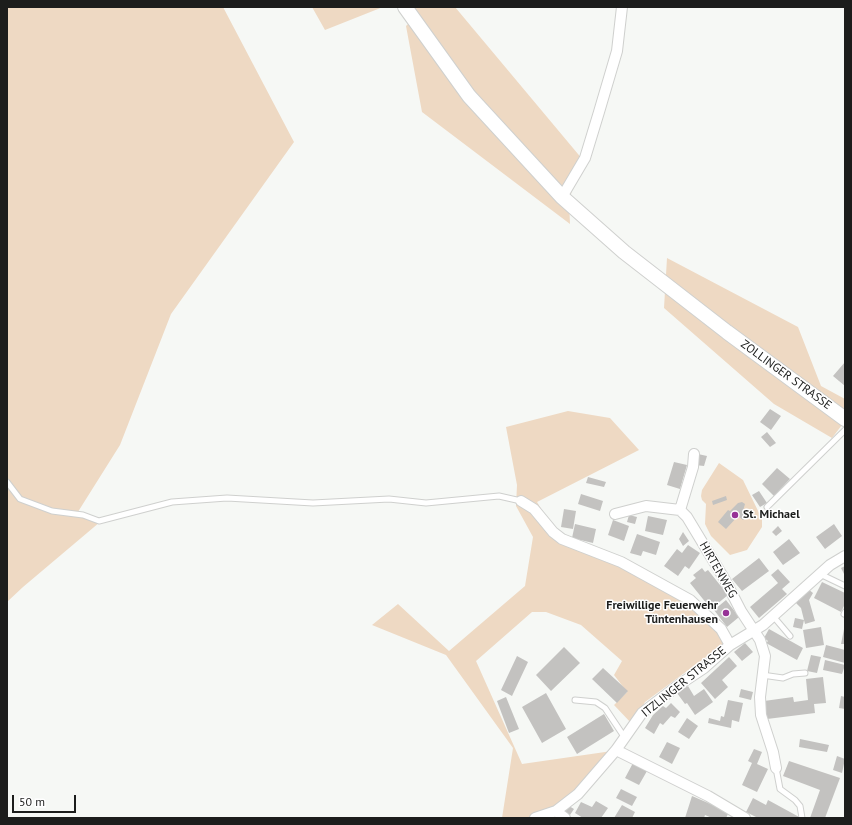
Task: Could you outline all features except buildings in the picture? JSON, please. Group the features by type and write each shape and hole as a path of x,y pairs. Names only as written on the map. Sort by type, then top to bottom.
{"main road":[{"name":"ZOLLINGER STRASSE","path":"404,7 469,96 562,197 624,252 727,332 845,418"}],"street":[{"path":"562,197 585,158 617,51 622,7"},
{"path":"615,514 646,506 680,510 693,467 694,454"},
{"path":"521,502 534,509 553,532 562,539 621,562 690,600 721,629 730,645"},
{"name":"HIRTENWEG","path":"680,510 687,516 754,631"},
{"name":"ITZLINGER STRASSE","path":"535,818 556,811 578,794 616,750 642,713 704,668 730,645 754,631 830,565 845,556"},
{"path":"754,631 760,640 765,656 760,697 761,715 773,752 776,768"},
{"path":"616,750 708,796 745,818"},
{"path":"556,811 565,818"}],"lane":[{"path":"767,507 845,430"},
{"path":"7,482 20,499 52,511 84,515 99,521 172,502 227,498 313,503 389,499 426,503 499,496 521,502"},
{"path":"820,574 845,586"},
{"path":"773,616 790,636"},
{"path":"762,675 783,678 793,674 805,673"},
{"path":"575,700 596,702 605,708 625,738"},
{"path":"776,768 780,790 796,800 800,806 802,818"}],"shaded area":[{"path":"7,7 223,7 294,142 171,314 120,445 76,515 100,522 7,602"},
{"path":"312,7 383,7 325,30"},
{"path":"407,7 455,7 583,160 577,173 569,201 570,224 422,112 406,26 414,18"},
{"path":"667,258 798,327 821,386 845,399 845,421 832,438 774,404 664,308"},
{"path":"568,411 610,418 639,450 537,502 554,530 558,543 619,566 687,604 718,629 725,643 645,702 632,724 614,705 627,692 614,675 622,661 581,625 546,612 532,612 476,661 522,764 612,751 571,805 536,818 502,818 513,748 446,655 372,625 398,604 449,651 525,586 533,537 516,506 517,485 506,427"},
{"path":"719,463 743,480 762,519 762,527 747,550 730,555 711,536 705,524 706,504 702,500 701,496 702,490"}],"place":[{"name":"St. Michael","path":"735,515"},
{"name":"Freiwillige Feuerwehr Tüntenhausen","path":"726,613"}]}
